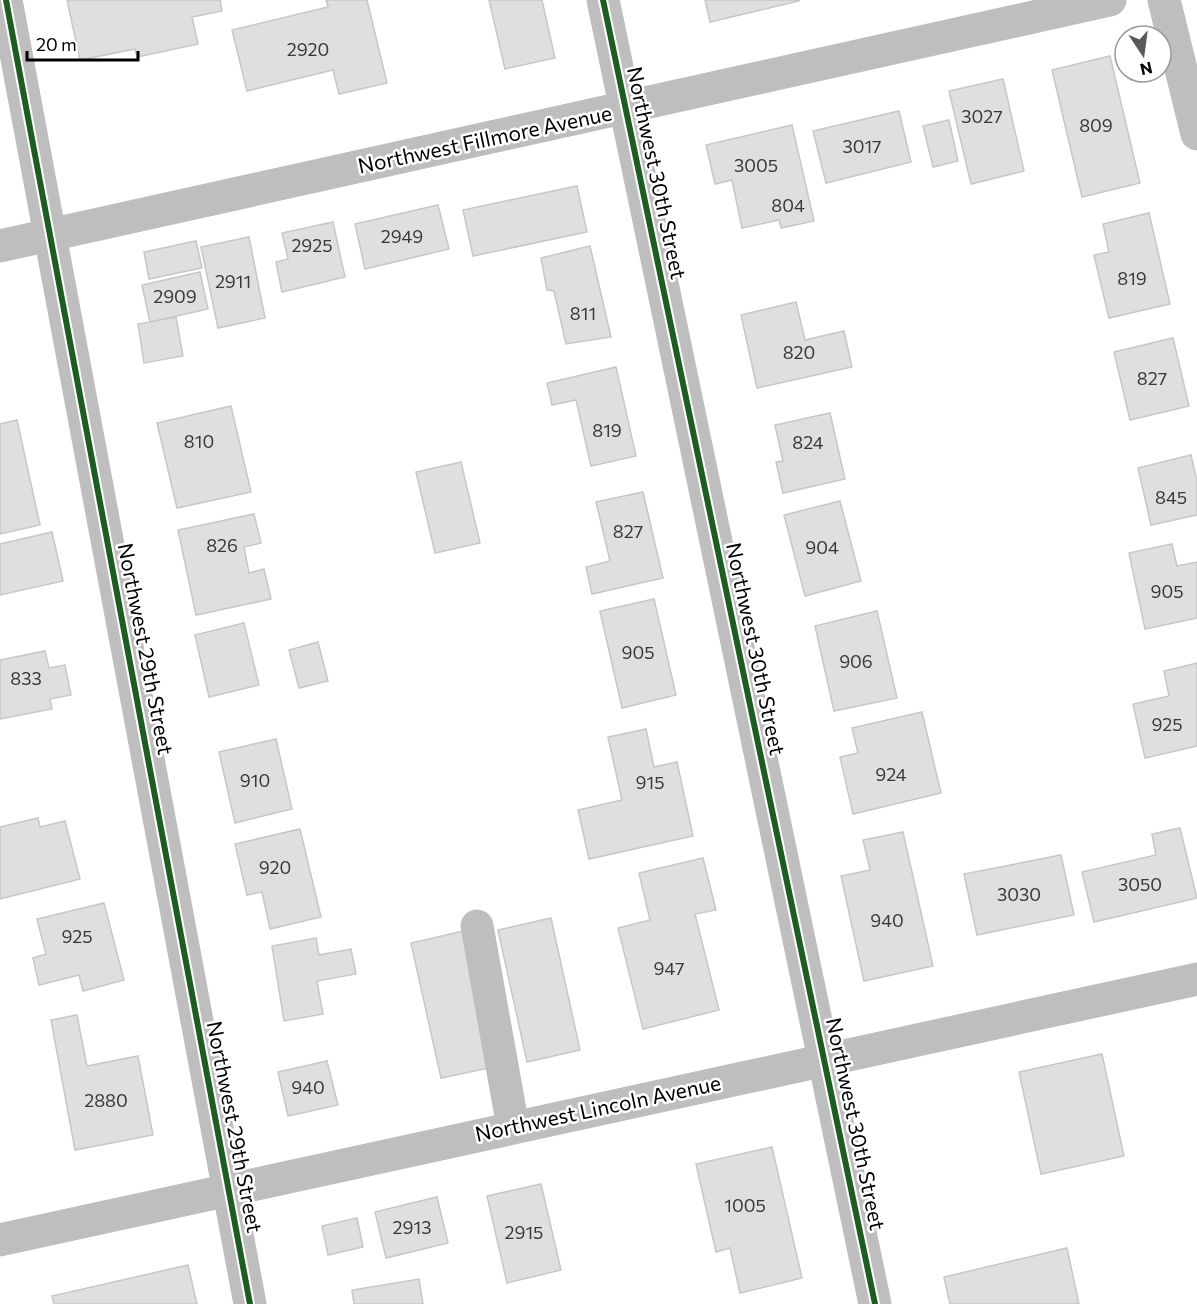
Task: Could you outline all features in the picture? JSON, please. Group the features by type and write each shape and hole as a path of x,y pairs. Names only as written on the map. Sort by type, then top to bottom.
{"street":[{"name":"Northwest 29th Street","path":"6,0 250,1304"},
{"name":"Northwest 30th Street","path":"603,0 875,1304"},
{"name":"Northwest Fillmore Avenue","path":"0,246 1110,0"},
{"path":"1164,0 1197,134"},
{"path":"477,926 513,1127"},
{"name":"Northwest Lincoln Avenue","path":"0,1240 1197,979"}],"building":[{"path":"67,0 220,0 222,11 192,17 198,44 137,57 135,49 80,60"},
{"path":"326,0 367,0 387,83 339,94 333,70 247,91 232,30 328,7"},
{"path":"489,0 542,0 555,58 505,69"},
{"path":"705,0 799,0 799,1 710,22"},
{"path":"1110,56 1113,84 1117,84 1140,183 1082,197 1052,70"},
{"path":"1003,79 1024,171 971,184 949,91"},
{"path":"899,111 911,162 826,183 813,131"},
{"path":"949,120 958,161 933,167 923,126"},
{"path":"792,125 814,221 781,228 779,220 742,228 732,180 715,184 706,145"},
{"path":"577,186 587,232 473,256 463,210"},
{"path":"438,205 449,249 365,269 355,224"},
{"path":"1149,213 1170,304 1109,318 1094,255 1109,252 1103,224"},
{"path":"333,222 345,277 282,292 276,262 288,259 282,233"},
{"path":"249,237 265,318 218,328 201,247"},
{"path":"196,241 202,268 149,279 144,252"},
{"path":"590,246 611,337 566,344 554,291 547,290 541,258"},
{"path":"200,272 208,309 150,322 142,285"},
{"path":"796,302 805,340 844,331 852,367 757,388 741,315"},
{"path":"176,317 183,356 144,363 138,324"},
{"path":"1173,338 1189,406 1130,420 1114,352"},
{"path":"616,367 636,456 591,466 576,400 552,405 547,383"},
{"path":"231,406 251,492 177,508 157,423"},
{"path":"830,413 845,479 783,493 776,462 783,461 775,425"},
{"path":"17,420 40,525 0,534 0,424"},
{"path":"1191,455 1197,481 1197,515 1151,525 1138,468"},
{"path":"461,462 480,543 435,553 416,472"},
{"path":"643,492 663,578 592,594 586,567 610,561 596,502"},
{"path":"840,501 861,581 805,596 784,515"},
{"path":"254,514 261,543 244,547 249,573 264,569 271,599 196,615 178,530"},
{"path":"52,532 63,581 0,595 0,544"},
{"path":"1172,544 1177,566 1197,562 1197,618 1145,629 1129,553"},
{"path":"654,599 676,695 622,708 600,611"},
{"path":"877,611 897,698 834,711 815,626"},
{"path":"244,623 259,685 209,697 195,635"},
{"path":"318,642 328,681 299,688 289,650"},
{"path":"45,651 49,668 65,665 71,695 50,699 52,709 0,719 0,660"},
{"path":"1197,663 1197,746 1145,758 1133,704 1169,696 1164,671"},
{"path":"922,712 941,793 853,814 840,757 858,753 852,728"},
{"path":"646,729 654,767 677,762 693,836 589,859 578,810 622,800 608,737"},
{"path":"276,739 292,809 235,823 219,752"},
{"path":"38,818 40,827 65,821 80,879 0,899 0,827"},
{"path":"1180,828 1197,898 1094,922 1082,872 1156,855 1152,834"},
{"path":"300,829 321,917 270,929 262,892 247,895 235,844"},
{"path":"903,832 933,966 864,981 841,876 870,870 863,840"},
{"path":"1061,855 1074,915 977,935 964,874"},
{"path":"703,858 716,910 695,914 719,1010 643,1029 618,928 650,920 639,873"},
{"path":"104,903 124,980 83,991 79,975 39,985 33,958 46,954 37,919"},
{"path":"551,918 580,1050 527,1062 498,930"},
{"path":"464,931 494,1067 441,1078 411,943"},
{"path":"316,938 319,955 351,949 356,974 317,981 323,1014 284,1021 272,946"},
{"path":"77,1015 87,1066 138,1056 153,1135 75,1150 51,1020"},
{"path":"1102,1054 1124,1156 1041,1174 1019,1072"},
{"path":"327,1061 338,1105 288,1116 278,1072"},
{"path":"772,1147 802,1278 740,1293 730,1248 716,1252 696,1164"},
{"path":"541,1184 561,1270 507,1283 487,1196"},
{"path":"437,1197 448,1243 386,1258 375,1212"},
{"path":"357,1218 363,1247 328,1255 322,1226"},
{"path":"1067,1248 1079,1304 950,1304 944,1277"},
{"path":"188,1265 197,1304 54,1304 52,1296"},
{"path":"419,1279 423,1304 354,1304 352,1290"}],"cycle path":[{"path":"6,0 250,1304"},
{"path":"603,0 875,1304"}]}
